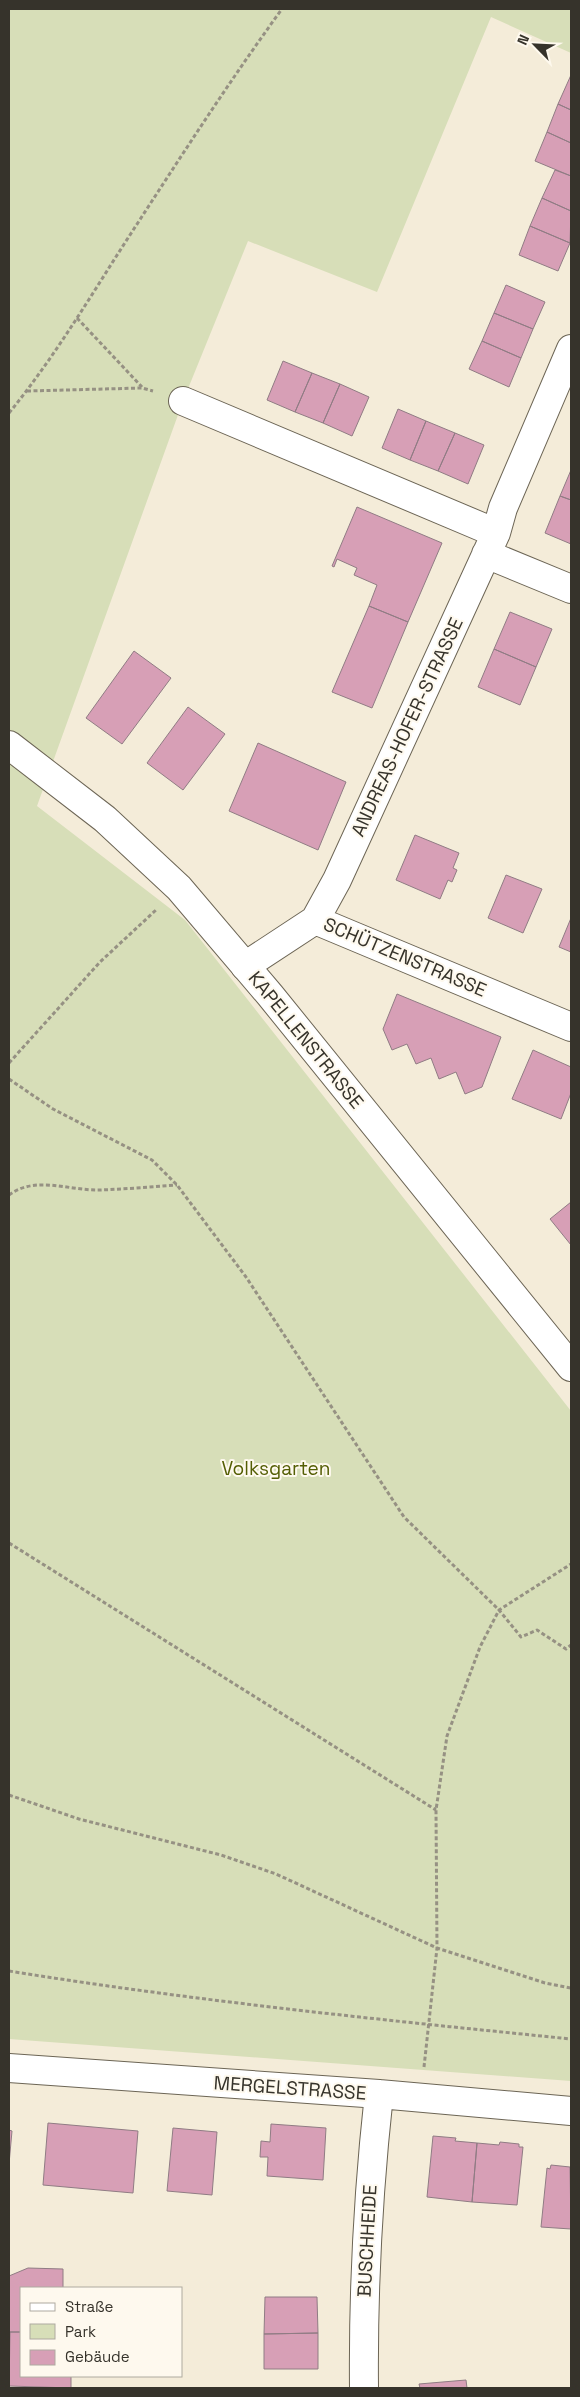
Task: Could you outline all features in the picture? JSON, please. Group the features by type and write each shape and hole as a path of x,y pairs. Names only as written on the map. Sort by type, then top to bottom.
{"street":[{"name":"ANDREAS-HOFER-STRASSE","path":"315,920 341,871 491,543 503,508 571,349"},
{"path":"183,401 491,543 571,590"},
{"name":"KAPELLENSTRASSE","path":"9,745 105,819 179,888 245,966 571,1367"},
{"name":"SCHÜTZENSTRASSE","path":"245,966 315,920 571,1027"},
{"name":"MERGELSTRASSE","path":"9,2068 419,2097 571,2111"},
{"name":"BUSCHHEIDE","path":"364,2388 365,2247 368,2188 379,2094"}],"path":[{"path":"9,413 77,318 162,185 282,9"},
{"path":"77,318 142,388"},
{"path":"26,391 142,388 183,401"},
{"path":"9,1062 100,962 179,888"},
{"path":"9,1079 53,1110 152,1160 177,1185 246,1277 404,1518 499,1610 521,1637 537,1630 566,1649 571,1645"},
{"path":"9,1195 17,1189 54,1184 97,1190 177,1185"},
{"path":"9,1543 436,1810"},
{"path":"419,2097 430,2024 437,1948 436,1810 447,1736 480,1647 499,1610 570,1567"},
{"path":"9,1796 78,1819 221,1855 267,1871 437,1948 544,1983 571,1988"},
{"path":"9,1971 117,1988 337,2016 571,2039"}],"green space":[{"name":"Volksgarten","path":"9,9 571,9 571,53 491,17 377,292 248,241 183,401 37,806 185,920 571,1411 571,2081 9,2039"}],"building":[{"path":"571,75 571,110 558,104"},
{"path":"558,104 571,110 571,143 547,132"},
{"path":"547,132 571,143 571,176 535,161"},
{"path":"555,170 571,176 571,211 542,198"},
{"path":"542,198 571,211 570,243 530,226"},
{"path":"530,226 570,243 558,271 519,255"},
{"path":"506,285 545,302 533,329 494,313"},
{"path":"494,313 533,329 521,358 482,341"},
{"path":"482,341 521,358 509,387 469,369"},
{"path":"283,361 312,373 295,412 267,400"},
{"path":"312,373 340,384 323,423 295,412"},
{"path":"340,384 369,397 352,436 323,423"},
{"path":"398,409 426,421 410,460 382,448"},
{"path":"426,421 455,433 438,471 410,460"},
{"path":"455,433 484,445 468,484 438,471"},
{"path":"571,470 571,500 560,496"},
{"path":"560,496 571,500 571,544 545,533"},
{"path":"357,507 442,543 408,622 369,606 377,585 354,575 357,568 337,559 334,567 332,566"},
{"path":"369,606 408,622 372,708 332,692"},
{"path":"510,612 552,629 536,667 494,649"},
{"path":"494,649 536,667 520,705 478,687"},
{"path":"134,651 171,678 122,744 86,718"},
{"path":"188,707 225,734 183,790 147,763"},
{"path":"258,743 346,782 318,850 229,811"},
{"path":"415,835 459,853 453,868 457,870 452,882 448,880 440,899 396,880"},
{"path":"506,875 542,889 523,933 488,918"},
{"path":"571,918 571,952 559,947"},
{"path":"397,994 501,1037 482,1087 465,1094 456,1072 439,1079 431,1058 416,1064 407,1044 392,1050 383,1029"},
{"path":"533,1050 571,1067 571,1093 561,1119 512,1099"},
{"path":"571,1202 571,1245 550,1219"},
{"path":"48,2123 138,2131 133,2193 43,2185"},
{"path":"271,2124 326,2128 323,2180 267,2176 268,2157 260,2157 261,2141 270,2142"},
{"path":"173,2128 217,2132 212,2195 167,2191"},
{"path":"9,2130 12,2131 9,2164"},
{"path":"433,2136 456,2138 455,2141 477,2143 472,2202 427,2197"},
{"path":"500,2142 519,2144 519,2147 523,2147 517,2205 472,2202 477,2143 499,2145"},
{"path":"551,2165 570,2167 571,2229 541,2227 547,2168 550,2169"},
{"path":"28,2268 63,2269 63,2287 20,2287 20,2332 9,2332 9,2276"},
{"path":"265,2297 317,2297 318,2333 264,2334"},
{"path":"10,2332 20,2332 20,2377 71,2377 71,2388 9,2386"},
{"path":"318,2333 318,2369 264,2369 264,2334"},
{"path":"466,2380 467,2388 420,2388 419,2384"}]}
